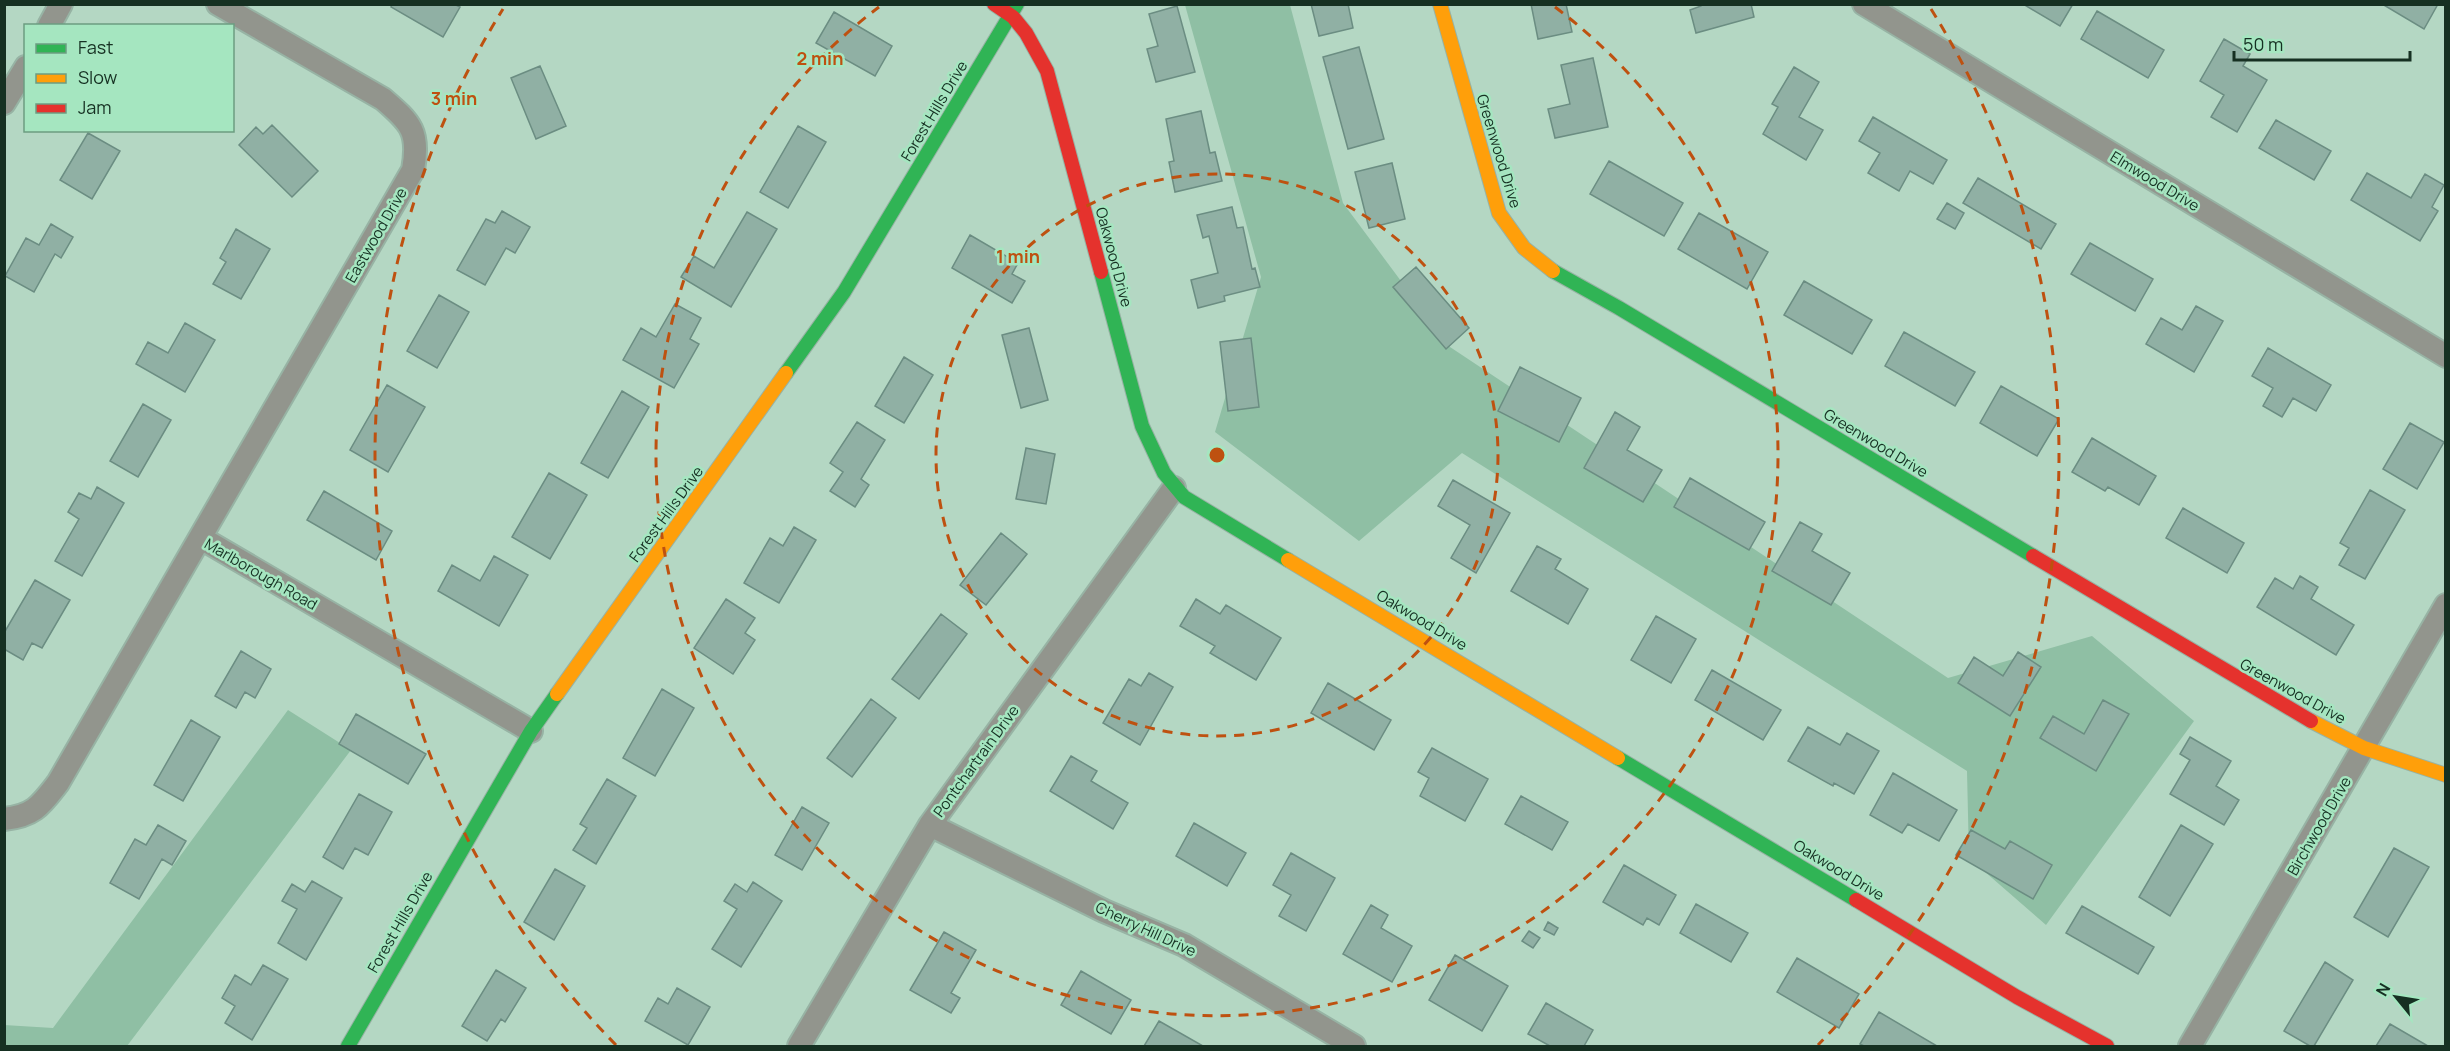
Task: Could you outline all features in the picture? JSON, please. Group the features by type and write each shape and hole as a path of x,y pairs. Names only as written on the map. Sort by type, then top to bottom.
{"street":[{"path":"50,24 61,4"},
{"name":"Eastwood Drive","path":"201,538 413,170 417,148 413,133 405,118 383,99 218,4"},
{"name":"Oakwood Drive","path":"994,4 1014,9 1034,41 1047,71 1151,453 1161,472 1174,488 1184,497 2007,991 2107,1047"},
{"name":"Greenwood Drive","path":"1440,4 1499,213 1524,248 1549,269 1639,320 2291,711 2364,748 2445,775"},
{"name":"Elmwood Drive","path":"1864,4 2445,356"},
{"name":"Forest Hills Drive","path":"348,1047 531,731 844,292 1014,9"},
{"path":"4,104 24,70"},
{"name":"Pontchartrain Drive","path":"799,1047 930,825 1174,488"},
{"name":"Marlborough Road","path":"4,819 26,815 40,807 58,783 201,538 531,731"},
{"name":"Birchwood Drive","path":"2190,1047 2445,605"},
{"name":"Cherry Hill Drive","path":"930,825 1104,911 1184,945 1354,1047"}],"green space":[{"path":"1185,5 1290,5 1343,203 1450,347 1948,678 2092,636 2194,721 2046,925 1969,858 1967,771 1462,453 1359,541 1215,432 1261,277"},
{"path":"288,710 351,750 127,1046 5,1046 4,1025 53,1028"}],"building":[{"path":"392,4 454,4 460,7 443,37 391,7"},
{"path":"1311,4 1348,4 1353,28 1319,36"},
{"path":"1531,4 1566,4 1572,32 1538,39"},
{"path":"1701,4 1751,4 1754,17 1696,33 1690,10"},
{"path":"2023,4 2073,4 2060,26"},
{"path":"2382,4 2438,4 2424,29"},
{"path":"1177,6 1195,72 1156,82 1147,49 1158,46 1149,14"},
{"path":"2097,11 2164,50 2148,78 2081,39"},
{"path":"834,12 892,46 875,76 816,43"},
{"path":"2224,39 2250,54 2243,66 2267,80 2237,132 2211,117 2224,95 2200,81"},
{"path":"1359,47 1384,139 1348,149 1323,57"},
{"path":"1593,58 1608,127 1555,138 1548,109 1570,104 1561,65"},
{"path":"540,66 566,126 536,139 511,78"},
{"path":"1794,67 1819,82 1799,117 1823,130 1806,160 1763,134 1778,107 1772,104"},
{"path":"1201,111 1210,153 1215,152 1222,181 1175,192 1169,162 1174,161 1166,119"},
{"path":"1873,117 1947,160 1933,184 1910,171 1899,191 1868,173 1880,153 1859,141"},
{"path":"2276,120 2331,151 2314,180 2259,148"},
{"path":"272,125 318,171 292,197 239,145 256,127 263,134"},
{"path":"798,126 826,142 788,208 760,192"},
{"path":"88,133 120,151 92,199 60,180"},
{"path":"1609,161 1683,203 1664,236 1590,194"},
{"path":"1392,163 1405,219 1369,228 1355,172"},
{"path":"2367,173 2411,198 2425,174 2444,185 2432,207 2438,211 2420,241 2351,200"},
{"path":"1978,178 2056,224 2041,249 1963,203"},
{"path":"1947,203 1964,213 1955,229 1937,219"},
{"path":"1232,207 1237,228 1243,227 1252,269 1255,268 1260,287 1224,296 1225,301 1198,308 1191,280 1218,273 1209,236 1203,238 1197,215"},
{"path":"502,211 530,227 515,253 506,248 485,285 457,270 486,219 495,223"},
{"path":"747,212 777,229 731,307 681,277 694,256 714,268"},
{"path":"1699,213 1768,252 1747,289 1678,249"},
{"path":"51,224 73,237 61,258 55,254 34,292 5,276 26,238 39,245"},
{"path":"236,229 270,249 241,299 213,284 226,262 220,258"},
{"path":"970,235 1018,263 1012,274 1025,281 1012,303 952,268"},
{"path":"2090,243 2153,279 2135,311 2071,274"},
{"path":"1416,267 1469,328 1446,349 1393,287"},
{"path":"1804,281 1872,320 1852,354 1784,315"},
{"path":"439,295 469,312 437,368 407,351"},
{"path":"675,304 701,318 690,339 699,344 674,388 623,360 641,328 656,337"},
{"path":"2196,306 2223,321 2194,372 2146,344 2161,318 2182,330"},
{"path":"185,323 215,340 185,392 136,364 148,342 168,353"},
{"path":"1029,328 1048,400 1021,408 1002,335"},
{"path":"1904,332 1975,372 1955,406 1885,366"},
{"path":"1251,338 1259,407 1228,411 1220,342"},
{"path":"2268,348 2331,385 2316,411 2293,398 2282,417 2263,406 2273,388 2252,376"},
{"path":"904,357 933,375 904,423 875,406"},
{"path":"1520,367 1581,398 1559,442 1498,411"},
{"path":"387,385 425,407 388,472 350,450"},
{"path":"2001,386 2059,419 2037,456 1980,423"},
{"path":"622,391 649,407 608,478 581,463"},
{"path":"143,404 171,420 138,477 110,461"},
{"path":"1615,412 1640,427 1627,450 1662,470 1643,502 1584,468"},
{"path":"857,422 885,440 861,479 869,485 855,507 830,491 843,472 830,463"},
{"path":"2410,423 2444,442 2417,489 2383,469"},
{"path":"2092,438 2156,476 2139,505 2108,487 2105,491 2072,472"},
{"path":"1026,448 1055,454 1046,504 1016,499"},
{"path":"549,473 587,495 550,559 512,537"},
{"path":"1690,478 1765,522 1749,550 1674,507"},
{"path":"1453,480 1510,513 1476,573 1451,558 1470,525 1438,506"},
{"path":"97,487 124,503 82,576 55,561 79,519 68,512 79,493 91,499"},
{"path":"2370,490 2405,510 2365,579 2339,565 2349,548 2340,543"},
{"path":"324,491 392,531 376,560 307,520"},
{"path":"2183,508 2244,543 2227,573 2166,538"},
{"path":"1800,522 1822,534 1812,551 1850,573 1831,605 1772,571"},
{"path":"794,527 816,540 779,603 744,583 770,538 783,546"},
{"path":"1001,533 1027,554 986,605 960,585"},
{"path":"1537,546 1561,559 1555,569 1588,589 1568,624 1511,591"},
{"path":"494,556 528,575 499,626 438,591 452,565 480,581"},
{"path":"2300,576 2318,587 2311,599 2354,625 2336,655 2257,607 2275,578 2293,589"},
{"path":"35,580 70,600 42,648 32,643 23,660 4,649 4,633"},
{"path":"726,599 755,618 745,633 755,640 733,674 694,648"},
{"path":"1196,599 1220,614 1226,605 1281,638 1256,680 1210,653 1215,646 1180,626"},
{"path":"941,614 967,634 919,699 892,679"},
{"path":"1656,616 1696,639 1671,683 1631,660"},
{"path":"241,651 271,669 255,698 245,692 236,708 215,696"},
{"path":"2018,652 2041,667 2010,716 1958,683 1974,657 2003,676"},
{"path":"1712,670 1781,710 1763,740 1695,700"},
{"path":"1149,673 1173,687 1140,745 1103,723 1129,679 1141,686"},
{"path":"1328,683 1391,720 1374,750 1311,713"},
{"path":"662,689 694,708 655,776 623,758"},
{"path":"871,699 896,718 852,777 827,758"},
{"path":"2103,700 2129,714 2096,771 2040,738 2053,716 2084,734"},
{"path":"356,714 426,754 408,784 339,744"},
{"path":"191,720 220,737 183,801 154,785"},
{"path":"1808,727 1840,745 1847,733 1879,751 1854,794 1834,783 1833,786 1788,761"},
{"path":"2190,737 2231,761 2216,786 2239,800 2224,825 2170,794 2190,760 2180,754"},
{"path":"1432,748 1488,779 1465,821 1420,796 1429,778 1418,772"},
{"path":"1071,756 1097,771 1091,781 1128,803 1113,829 1050,791"},
{"path":"1893,773 1957,810 1939,841 1908,824 1902,833 1870,815"},
{"path":"607,779 636,796 596,864 573,850 587,828 580,824"},
{"path":"359,794 392,812 368,855 355,848 343,869 323,857"},
{"path":"1521,796 1568,822 1552,850 1505,824"},
{"path":"802,807 829,823 802,870 775,855"},
{"path":"1194,823 1246,853 1227,886 1176,856"},
{"path":"158,825 186,841 172,865 162,859 139,899 110,883 135,839 146,845"},
{"path":"2181,825 2213,844 2170,916 2139,897"},
{"path":"1971,830 2005,849 2010,841 2052,865 2033,899 1956,855"},
{"path":"2394,848 2429,867 2388,937 2354,917"},
{"path":"1291,853 1335,878 1306,931 1279,916 1291,895 1273,885"},
{"path":"1624,865 1676,895 1659,925 1647,918 1643,925 1603,902"},
{"path":"555,869 585,886 554,940 524,922"},
{"path":"312,881 342,898 306,960 278,943 297,909 282,901 292,884 305,892"},
{"path":"753,882 782,901 741,967 712,949 737,909 724,901 735,884 747,892"},
{"path":"1696,904 1748,933 1731,962 1680,933"},
{"path":"1371,905 1388,915 1381,928 1412,946 1392,982 1343,954"},
{"path":"2082,906 2154,947 2138,974 2066,933"},
{"path":"1548,922 1558,928 1554,935 1544,930"},
{"path":"1529,931 1540,938 1533,948 1522,941"},
{"path":"944,932 976,950 951,993 960,998 951,1013 910,990"},
{"path":"1455,955 1508,986 1482,1031 1429,1000"},
{"path":"1797,958 1859,994 1839,1028 1777,992"},
{"path":"2325,962 2353,980 2314,1046 2310,1046 2284,1031"},
{"path":"263,965 288,979 252,1040 225,1023 235,1006 222,998 235,975 251,985"},
{"path":"496,970 526,988 505,1022 501,1019 487,1041 462,1026"},
{"path":"1081,971 1131,1000 1111,1034 1061,1005"},
{"path":"677,988 710,1007 688,1045 645,1021 658,998 668,1004"},
{"path":"1546,1003 1593,1030 1584,1046 1550,1046 1528,1034"},
{"path":"1879,1012 1937,1046 1864,1046 1860,1044"},
{"path":"1159,1021 1203,1046 1144,1046"},
{"path":"2390,1024 2428,1046 2376,1046"}],"traffic: fast":[{"path":"786,373 844,292 1017,4"},
{"path":"1553,271 1619,308 2033,556"},
{"path":"1101,272 1142,426 1164,473 1184,497 1288,560"},
{"path":"348,1046 531,731 557,694"},
{"path":"1618,758 1856,900"}],"traffic: slow":[{"path":"1440,4 1499,213 1524,248 1553,271"},
{"path":"557,694 786,373"},
{"path":"1288,560 1618,758"},
{"path":"2311,721 2364,748 2446,775"}],"traffic: jam":[{"path":"994,4 1013,17 1026,33 1047,71 1101,272"},
{"path":"2033,556 2311,721"},
{"path":"1856,900 2017,997 2107,1046"}]}
